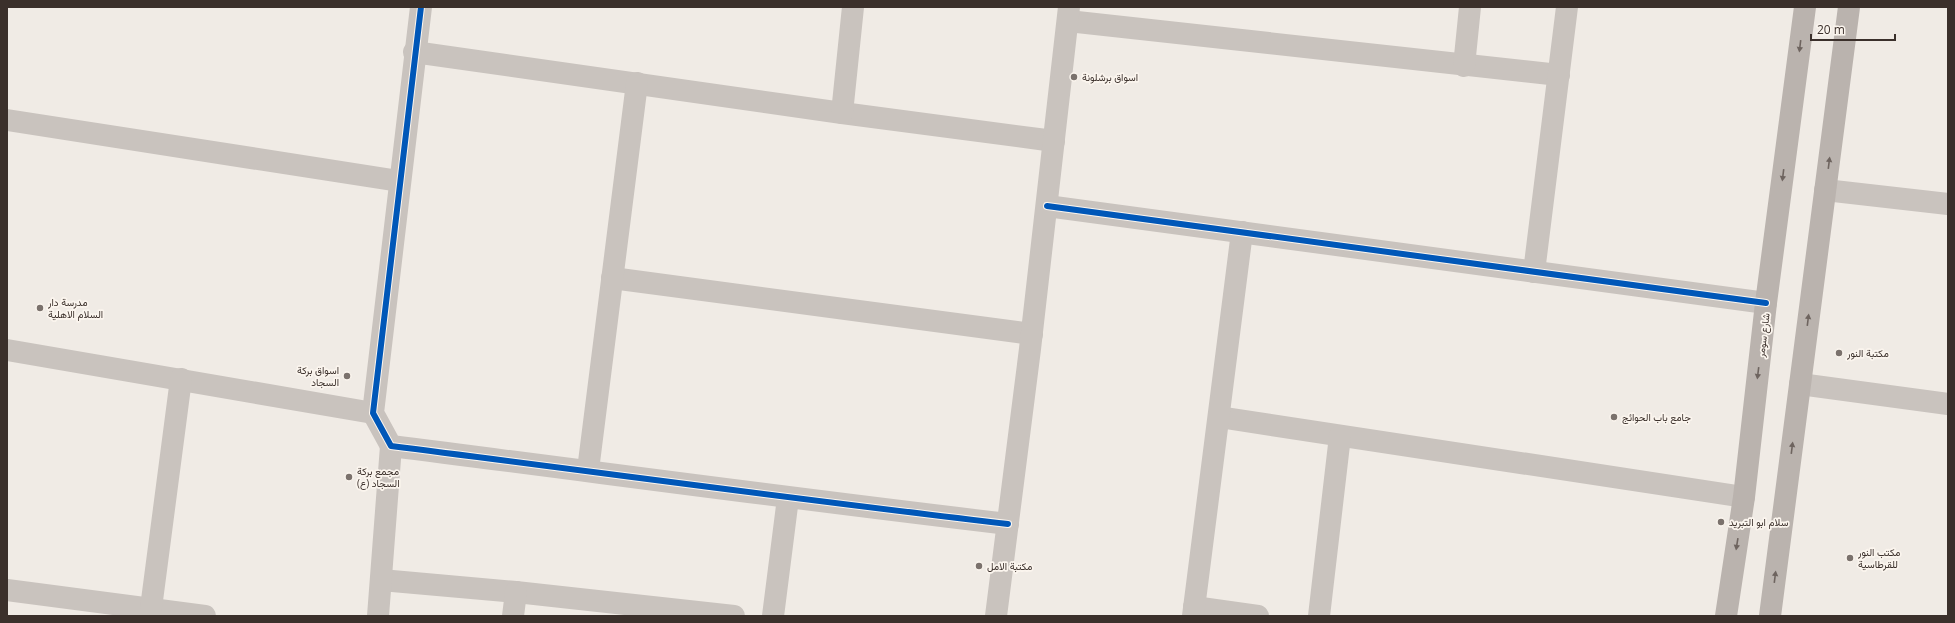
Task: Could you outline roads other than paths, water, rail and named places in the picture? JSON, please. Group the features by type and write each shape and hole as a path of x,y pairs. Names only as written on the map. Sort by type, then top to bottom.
{"main road":[{"name":"شارع سومر","path":"1726,616 1744,497 1766,303 1805,7"},
{"path":"1770,616 1849,7"}],"street":[{"path":"378,616 391,446 373,413 414,52 421,7"},
{"path":"842,113 853,7"},
{"path":"1464,66 1470,7"},
{"path":"1534,272 1567,7"},
{"path":"996,616 1032,334 1069,14 1464,66 1558,75"},
{"path":"414,52 842,113 1054,141"},
{"path":"588,470 637,83"},
{"path":"7,120 399,181"},
{"path":"1825,190 1948,204"},
{"path":"1046,206 1766,303"},
{"path":"1242,232 1194,611 1258,616"},
{"path":"612,278 1032,334"},
{"path":"7,350 373,413"},
{"path":"152,608 181,379"},
{"path":"1800,384 1948,404"},
{"path":"1219,417 1744,497"},
{"path":"1319,616 1340,436"},
{"path":"391,446 588,470 788,498 1008,524"},
{"path":"773,616 788,498"},
{"path":"381,580 516,592 642,611 734,616"},
{"path":"7,590 205,616"},
{"path":"513,616 516,592"}],"place":[{"name":"اسواق برشلونة","path":"1074,77"},
{"name":"مدرسة دار السلام الاهلية","path":"40,308"},
{"name":"مكتبة النور","path":"1839,353"},
{"name":"اسواق بركة السجاد","path":"347,376"},
{"name":"جامع باب الحوائج","path":"1614,417"},
{"name":"مجمع بركة السجاد (ع)","path":"349,477"},
{"name":"سلام ابو التبريد","path":"1721,522"},
{"name":"مكتب النور للقرطاسية","path":"1850,558"},
{"name":"مكتبة الامل","path":"979,566"}]}
